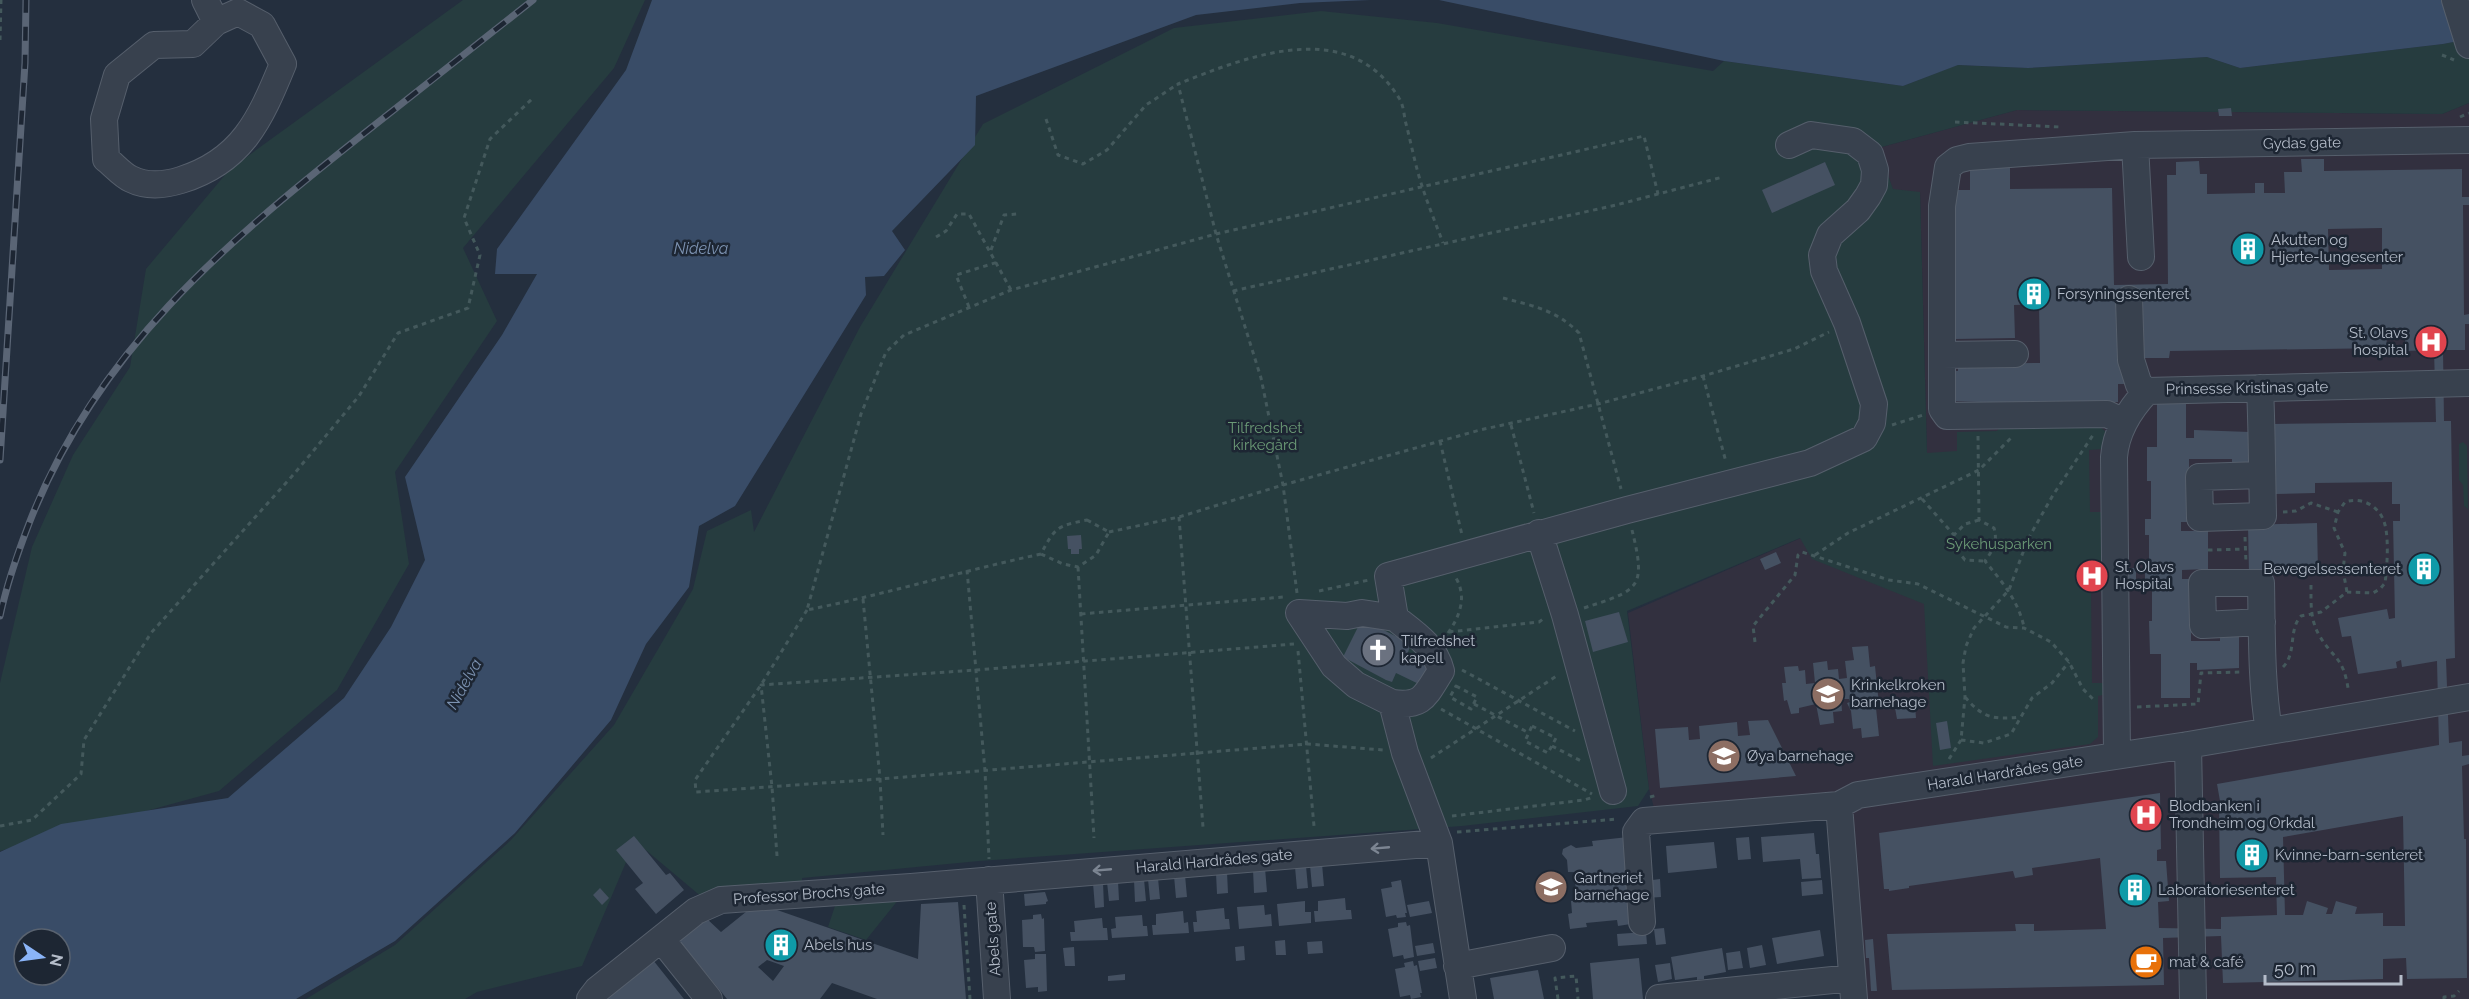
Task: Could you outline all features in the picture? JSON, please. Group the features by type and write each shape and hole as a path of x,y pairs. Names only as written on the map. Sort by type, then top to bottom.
{"street":[{"path":"2455,0 2469,45"},
{"path":"210,11 238,12 262,25 283,64 270,95 252,128 233,154 204,173 162,186 131,179 106,159 104,119 117,75 154,45 193,44 210,11"},
{"path":"1395,618 1388,576 1539,533 1810,463 1864,438 1872,423 1874,404 1847,323 1824,271 1822,255 1830,235 1858,210 1874,184 1875,170 1870,154 1853,141 1811,135 1789,145"},
{"name":"Gydas gate","path":"1942,355 1942,206 1948,166 1957,160 1970,157 2135,146 2469,140"},
{"path":"2135,146 2141,257"},
{"path":"2128,299 2131,360 2139,385 2148,391"},
{"path":"2015,354 1942,355 1942,409 1947,416 2116,418"},
{"name":"Prinsesse Kristinas gate","path":"2117,755 2114,458 2116,418 2148,391 2469,383"},
{"path":"2260,388 2262,474 2254,517 2200,518 2199,477 2262,474"},
{"path":"1539,533 1564,611 1601,791"},
{"path":"2262,622 2203,625 2202,583 2261,583 2262,622 2263,671 2269,731"},
{"path":"1298,605 1347,616 1362,613 1395,618 1439,647 1441,671 1423,700 1409,705 1392,703 1356,685 1334,666 1298,605"},
{"name":"Harald Hardrådes gate","path":"1644,821 1839,805 1858,795 2188,745 2469,698"},
{"path":"1392,703 1408,762 1434,831 1463,999"},
{"path":"2188,745 2193,999"},
{"path":"1659,998 1853,988 1839,805"},
{"path":"1642,922 1636,832 1644,821"},
{"name":"Harald Hardrådes gate","path":"989,880 1434,831"},
{"name":"Professor Brochs gate","path":"590,999 597,990 696,911 721,900 989,880"},
{"name":"Abels gate","path":"989,880 997,999"},
{"path":"662,940 709,999"},
{"path":"1457,966 1552,948"}],"path":[{"path":"0,40 1,0"},
{"path":"1046,119 1058,155 1083,164 1107,150 1146,105 1178,84 1239,60 1289,51 1323,48 1353,56 1380,74 1400,99 1422,186 1443,243"},
{"path":"1178,84 1216,234 1261,378 1283,485 1298,605"},
{"path":"0,826 32,820 81,774 84,740 151,633 294,474 359,396 398,333 468,308 480,255 464,218 490,139 533,98"},
{"path":"1562,672 1477,729 1408,762 1308,744 696,792 695,780 761,685 807,610 861,414 886,352 904,335 1011,290 1216,234 1644,136 1658,194"},
{"path":"1233,291 1658,194 1723,177"},
{"path":"936,237 946,231 957,214 969,214 998,261 1011,290"},
{"path":"991,250 1004,215 1017,214"},
{"path":"969,308 956,275 998,261"},
{"path":"1439,647 1539,622 1564,611 1624,595 1638,581 1640,562 1579,333 1566,320 1503,298"},
{"path":"1041,554 1052,532 1065,524 1087,520 1109,532 1179,517 1440,441 1598,405 1703,376 1794,349 1847,323"},
{"path":"1703,376 1731,482"},
{"path":"1864,438 1895,424 1942,409"},
{"path":"1815,555 1848,533 1979,470 2021,428 2027,416"},
{"path":"1977,417 1979,520"},
{"path":"1947,762 1961,740 1965,697 1962,678 1966,646 1974,628 2009,590 2028,539 2053,495 2116,418"},
{"path":"1511,424 1539,533"},
{"path":"1439,647 1458,617 1462,597 1440,441"},
{"path":"1922,499 1954,535 1956,549 1965,560 1985,561 2009,590 2020,610 2024,628"},
{"path":"2131,707 2198,704 2201,673 2283,668 2293,645 2296,620 2301,616 2321,612 2347,592 2373,593 2380,589 2385,583 2385,525 2373,506 2366,502 2345,502 2337,512 2334,528 2344,553 2343,570 2347,592"},
{"path":"2246,583 2245,549 2254,517 2273,512 2296,511 2311,503 2337,512"},
{"path":"1179,517 1186,604 1187,652 1203,827"},
{"path":"1954,535 1965,524 1979,520 1994,528 1996,537 1993,550 1985,561"},
{"path":"807,610 1041,554 1063,564 1078,567 1096,555 1109,532"},
{"path":"2208,550 2245,549"},
{"path":"1755,642 1753,626 1795,574 1798,555 1802,552 1889,580 1918,584 2006,627 2024,628 2051,642 2069,662 2083,689 2096,702"},
{"path":"1078,567 1094,838"},
{"path":"968,570 985,771 989,880"},
{"path":"1081,614 1186,604 1298,605 1388,576"},
{"path":"2311,585 2312,613 2320,637 2344,668 2348,688"},
{"path":"863,598 883,835"},
{"path":"761,685 1297,644 1314,826"},
{"path":"1439,647 1448,663 1579,734 1576,723"},
{"path":"1961,740 1984,743 2011,734 2032,698 2052,683 2069,662"},
{"path":"761,685 777,856"},
{"path":"1456,686 1477,697 1474,704 1471,709 1450,697 1456,686"},
{"path":"1965,697 1985,716 2001,719 2020,717"},
{"path":"1423,700 1601,791"},
{"path":"1474,704 1529,733"},
{"path":"1533,726 1556,738 1551,746 1548,753 1525,741 1533,726"},
{"path":"1551,746 1588,765 1585,754"},
{"path":"1434,831 1584,800 1601,791"},
{"path":"1434,831 1446,833 1629,818 1644,821"},
{"path":"963,882 970,999"},
{"path":"1558,999 1555,978 1576,976 1578,999"},
{"path":"2444,999 2444,997 2454,996 2459,991"}],"shaded area":[{"name":"St. Olavs Hospital","path":"2469,103 2469,999 1854,999 1839,805 1657,819 1649,789 1628,613 1801,538 1927,453 1920,193 1893,190 1878,148 2017,110 2442,114"}],"green space":[{"path":"463,0 645,0 614,68 463,248 497,321 395,472 409,564 337,690 219,791 0,851 0,683 32,547 73,455 130,367 146,269 230,169"},
{"name":"Tilfredshet kirkegård","path":"1321,11 1437,23 1713,71 1724,61 1903,86 1957,65 2028,68 2207,57 2240,68 2469,39 2469,103 2442,114 2017,110 1878,148 1893,189 1920,192 1927,453 1957,451 1957,432 1997,431 2006,419 2089,418 2105,431 2103,449 2089,450 2090,512 2104,512 2106,591 2091,592 2092,683 2107,683 2108,694 2098,696 2098,737 2090,744 1933,766 1924,604 1812,559 1800,538 1627,611 1649,789 1638,806 1462,826 979,861 802,878 802,881 703,898 635,841 582,966 477,992 465,999 306,999 395,945 511,840 614,725 693,589 707,531 751,510 754,532 860,327 983,124 1174,28"},
{"path":"2463,442 2467,446 2468,509 2464,506 2463,485 2459,480 2459,444"},
{"path":"899,899 866,940 828,927 836,903"}],"water":[{"name":"Nidelva","path":"652,0 1370,0 1300,3 1196,15 976,96 975,145 892,231 905,250 884,276 865,277 866,295 735,506 699,526 689,587 646,644 611,720 515,833 395,941 296,999 0,999 0,852 61,824 228,798 344,698 391,627 425,560 405,477 502,335 537,274 495,274 497,249 626,70"},
{"path":"1439,0 2469,0 2469,39 2240,68 2207,57 2028,68 1958,65 1903,86 1724,61"}],"building":[{"path":"2231,108 2232,116 2219,116 2218,109"},
{"path":"2301,159 2324,159 2324,171 2462,169 2462,197 2469,197 2469,205 2463,205 2464,315 2469,314 2469,324 2465,324 2465,350 2443,350 2444,421 2451,421 2455,658 2446,659 2449,743 2462,741 2462,756 2469,755 2469,764 2462,766 2464,839 2466,839 2467,978 2407,979 2406,958 2383,959 2383,979 2223,983 2221,936 2163,938 2164,985 1892,990 1887,934 2016,931 2015,924 2034,924 2034,931 2106,929 2100,858 2032,868 2033,875 2015,878 2013,871 1889,891 1889,889 1884,889 1879,833 2160,793 2161,849 2157,850 2157,861 2166,861 2169,901 2158,902 2159,928 2221,929 2221,917 2277,915 2276,877 2220,878 2219,807 2224,806 2224,800 2220,801 2217,784 2439,745 2437,661 2402,667 2401,660 2396,662 2397,668 2358,674 2351,636 2342,637 2338,618 2387,609 2389,619 2395,618 2393,521 2400,521 2400,504 2392,504 2392,482 2315,483 2315,493 2275,494 2273,424 2436,422 2434,350 2405,351 2405,328 2386,328 2387,348 2170,351 2169,358 2129,358 2130,384 2118,384 2118,402 1988,403 1989,407 1980,407 1980,402 1949,401 1949,371 1958,371 1958,364 2040,363 2039,304 2014,305 2015,338 1955,339 1953,190 1970,190 1970,165 2010,164 2010,189 2112,188 2114,285 2168,284 2167,175 2176,175 2176,162 2199,161 2200,174 2207,174 2207,194 2255,193 2255,183 2264,183 2264,193 2285,193 2284,172 2302,172","holes":["2382,228 2382,269 2329,270 2328,229","2403,816 2405,926 2383,926 2383,913 2355,914 2357,907 2336,901 2332,914 2326,914 2328,908 2307,901 2303,915 2285,915 2283,837"]},
{"path":"1825,162 1835,185 1772,213 1762,190"},
{"path":"2157,403 2186,403 2186,438 2194,438 2194,430 2250,432 2250,463 2232,463 2232,459 2189,459 2190,522 2181,522 2181,531 2208,531 2208,569 2182,570 2182,579 2191,579 2191,641 2220,641 2220,636 2239,636 2239,668 2197,670 2197,663 2190,663 2190,698 2161,698 2161,654 2150,654 2149,621 2152,621 2152,583 2145,583 2145,567 2149,567 2149,535 2145,535 2145,519 2151,519 2151,481 2147,481 2147,447 2157,447"},
{"path":"2317,523 2318,573 2249,574 2248,525"},
{"path":"1081,535 1082,549 1079,549 1079,554 1071,554 1071,549 1068,549 1067,536"},
{"path":"1776,552 1781,563 1765,570 1760,559"},
{"path":"2127,568 2136,568 2136,581 2127,581"},
{"path":"1619,612 1628,642 1593,652 1585,621"},
{"name":"Tilfredshet kapell","path":"1362,619 1411,644 1407,655 1435,668 1425,687 1396,673 1392,682 1386,680 1343,657"},
{"path":"1868,646 1870,667 1875,666 1881,707 1876,708 1879,736 1862,738 1861,728 1853,729 1851,711 1847,703 1850,702 1849,699 1841,699 1842,711 1833,712 1834,723 1820,725 1816,704 1799,708 1799,713 1791,714 1787,700 1784,701 1782,683 1786,683 1784,667 1798,666 1799,671 1805,670 1806,684 1815,683 1813,663 1827,661 1828,670 1838,669 1839,679 1847,678 1845,661 1854,660 1852,647"},
{"path":"1915,706 1916,718 1897,719 1895,708"},
{"path":"1768,720 1796,776 1660,788 1655,729 1688,727 1689,740 1700,739 1699,726 1737,722 1738,736 1750,735 1748,721"},
{"path":"1947,721 1951,748 1940,750 1936,723"},
{"path":"1814,833 1821,878 1802,879 1800,859 1763,862 1761,837"},
{"path":"634,836 666,875 670,873 684,890 656,914 635,889 643,883 616,850"},
{"path":"1628,837 1637,923 1618,926 1617,920 1586,923 1587,927 1570,929 1568,914 1572,913 1571,901 1577,901 1574,872 1568,872 1567,860 1562,854 1563,849 1571,845 1576,848 1593,846 1592,841"},
{"path":"1749,837 1751,859 1738,860 1736,838"},
{"path":"1714,842 1717,868 1668,873 1666,846"},
{"path":"1322,864 1324,886 1312,887 1310,865"},
{"path":"1306,866 1308,888 1297,889 1295,867"},
{"path":"1265,868 1267,892 1254,893 1253,869"},
{"path":"1227,872 1228,893 1217,894 1216,873"},
{"path":"1185,875 1187,897 1176,898 1174,876"},
{"path":"1158,878 1160,899 1150,900 1148,879"},
{"path":"1144,879 1146,901 1135,902 1134,880"},
{"path":"1660,879 1661,897 1646,898 1645,881"},
{"path":"1401,880 1406,917 1397,918 1396,915 1386,917 1381,889 1392,887 1391,882"},
{"path":"1822,880 1823,894 1802,896 1801,882"},
{"path":"1118,881 1119,900 1109,901 1107,882"},
{"path":"1103,882 1104,907 1095,908 1093,883"},
{"path":"600,888 609,898 602,905 593,895"},
{"path":"1045,892 1048,901 1046,904 1025,906 1024,894"},
{"path":"1345,898 1346,910 1351,910 1352,919 1315,922 1314,911 1318,911 1318,901"},
{"path":"1305,901 1305,912 1311,912 1311,923 1279,926 1277,904"},
{"path":"1429,901 1432,913 1410,917 1407,905"},
{"name":"Abels hus","path":"958,902 966,999 877,999 832,983 820,999 727,999 679,940 706,918 721,932 757,903 918,959 921,904","holes":["767,960 784,966 773,981 758,967"]},
{"path":"1264,905 1265,915 1271,914 1272,926 1239,929 1237,907"},
{"path":"1224,908 1225,919 1229,919 1230,929 1194,932 1193,922 1197,922 1196,911"},
{"path":"1183,911 1184,923 1188,922 1189,933 1153,935 1152,925 1156,925 1156,914"},
{"path":"1041,914 1042,919 1044,918 1045,951 1035,952 1034,947 1023,947 1022,920 1033,919 1033,915"},
{"path":"1142,915 1143,926 1147,926 1148,936 1112,938 1111,929 1116,928 1115,917"},
{"path":"1102,918 1103,928 1107,928 1108,940 1071,941 1070,932 1075,932 1074,921"},
{"path":"1406,922 1407,926 1410,925 1414,957 1404,959 1403,955 1393,957 1388,929 1398,927 1398,923"},
{"path":"1664,928 1666,944 1656,945 1654,929"},
{"path":"1820,930 1824,956 1777,964 1772,938"},
{"path":"1646,932 1647,944 1618,946 1617,934"},
{"path":"1873,939 1877,991 1871,991 1869,958 1866,958 1865,940"},
{"path":"1285,940 1286,955 1276,955 1275,941"},
{"path":"1322,941 1323,953 1308,954 1307,942"},
{"path":"1433,943 1435,953 1417,956 1415,946"},
{"path":"1762,945 1766,965 1750,968 1747,948"},
{"path":"1244,946 1245,960 1236,961 1235,947"},
{"path":"1074,947 1075,966 1065,966 1063,948"},
{"path":"1722,948 1726,972 1704,976 1704,979 1697,980 1697,977 1675,980 1671,957"},
{"path":"1740,951 1743,968 1728,970 1726,953"},
{"path":"1035,954 1046,954 1047,991 1038,992 1038,987 1026,988 1024,960 1035,959"},
{"path":"1435,958 1437,968 1420,971 1418,961"},
{"path":"1639,958 1643,999 1593,999 1590,963"},
{"path":"653,960 684,999 606,999"},
{"path":"1413,961 1414,966 1417,965 1421,997 1411,999 1410,995 1400,997 1395,969 1405,967 1404,963"},
{"path":"1670,963 1672,979 1658,982 1655,965"},
{"path":"1538,970 1544,999 1494,999 1490,978"},
{"path":"1125,974 1125,980 1108,981 1108,976"}],"railway":[{"path":"0,460 25,63 26,0"},
{"path":"0,616 9,580 30,521 58,460 91,404 128,353 169,306 261,218 533,0"}],"place":[{"name":"Akutten og Hjerte-lungesenter","path":"2248,249"},
{"name":"Forsyningssenteret","path":"2034,294"},
{"name":"St. Olavs hospital","path":"2431,342"},
{"name":"Bevegelsessenteret","path":"2424,569"},
{"name":"St. Olavs Hospital","path":"2092,576"},
{"name":"Tilfredshet kapell","path":"1378,650"},
{"name":"Krinkelkroken barnehage","path":"1828,694"},
{"name":"Øya barnehage","path":"1724,756"},
{"name":"Blodbanken i Trondheim og Orkdal","path":"2146,815"},
{"name":"Kvinne-barn-senteret","path":"2252,855"},
{"name":"Gartneriet barnehage","path":"1551,887"},
{"name":"Laboratoriesenteret","path":"2135,890"},
{"name":"Abels hus","path":"781,945"},
{"name":"mat & café","path":"2146,962"}],"park label":[{"name":"Sykehusparken","path":"1999,544"}]}
